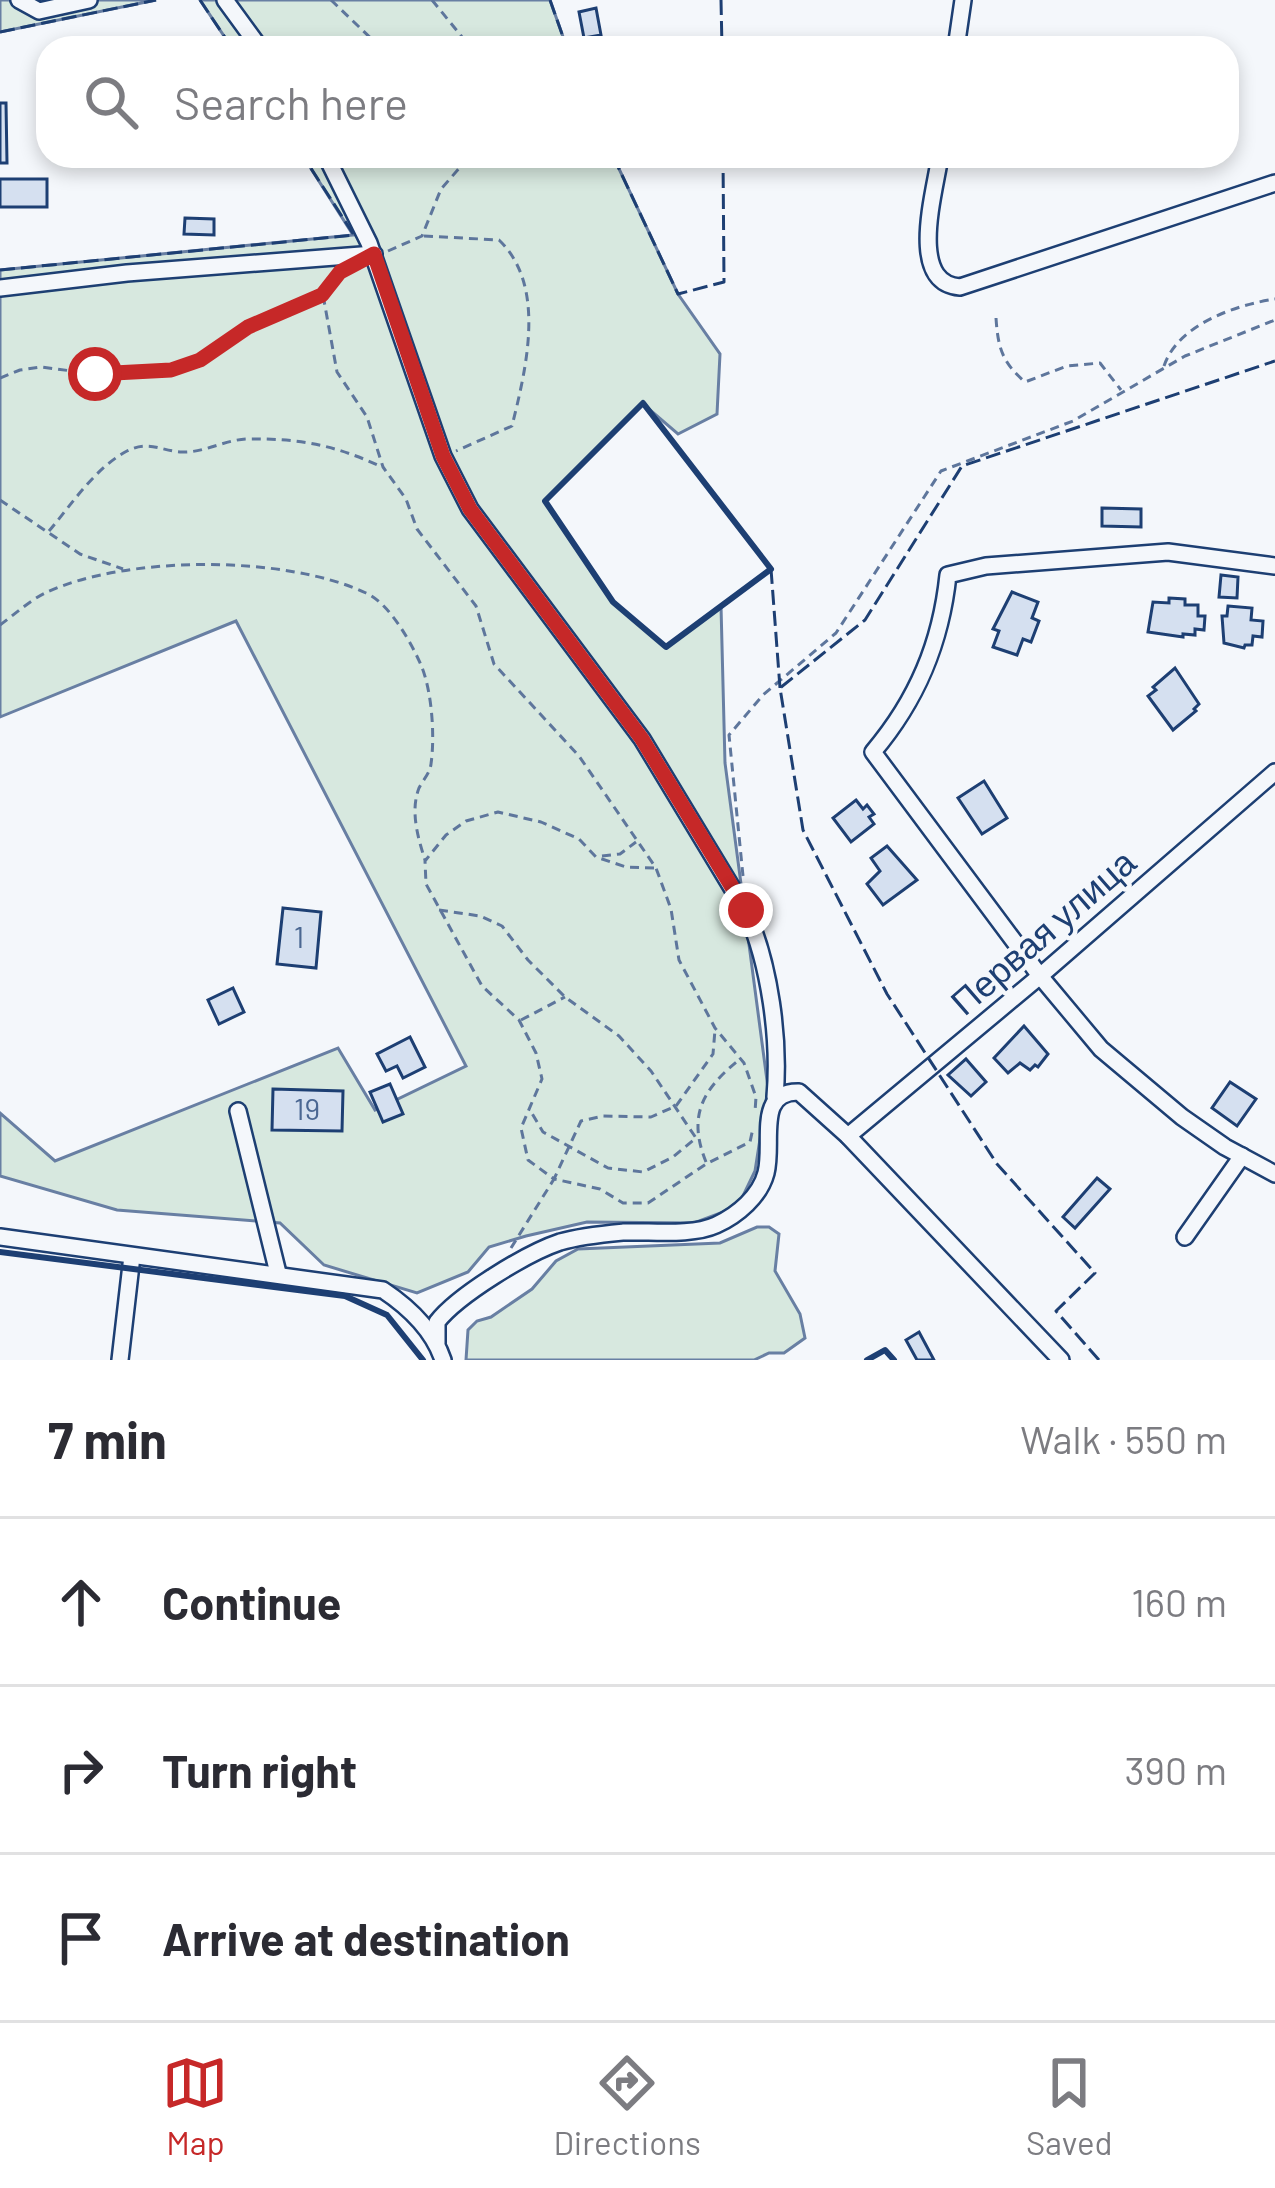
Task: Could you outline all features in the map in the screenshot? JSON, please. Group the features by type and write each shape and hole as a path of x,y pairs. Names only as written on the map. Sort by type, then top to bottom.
{"street":[{"path":"19,0 40,11 89,0"},
{"path":"225,0 251,36"},
{"path":"958,36 963,0"},
{"path":"332,168 374,254 443,456 470,509 642,739 746,910 758,938 777,1072 767,1171 758,1191 730,1217 711,1227 609,1233 556,1243 445,1312 437,1322 440,1352"},
{"path":"939,168 928,261 936,280 960,287 1275,183"},
{"path":"0,288 374,254"},
{"path":"1275,566 1168,552 986,566 948,575 944,615 925,672 901,719 873,752 1040,976 1101,1049 1182,1117 1275,1174"},
{"name":"Первая улица","path":"848,1136 1275,772"},
{"path":"775,1097 799,1092 848,1136 1061,1360"},
{"path":"238,1111 278,1273"},
{"path":"1185,1238 1242,1156"},
{"path":"0,1237 383,1291 407,1306 440,1352"},
{"path":"120,1360 132,1256"}],"path":[{"path":"331,0 368,36"},
{"path":"432,0 461,36"},
{"path":"422,236 441,189 459,168"},
{"path":"0,379 41,367 95,374 171,370 200,360 248,327 322,295 340,272 374,254 404,247 422,236 499,240 512,253 527,297 527,362 512,426 443,456"},
{"path":"0,625 44,594 126,569 274,567 370,594 392,616 422,666 430,706 431,767 417,791 416,830 425,861 425,884 482,986 519,1021 536,1053 542,1079 521,1128 528,1160 554,1180 600,1189 623,1203 648,1203 706,1164 750,1142 756,1096 740,1059 715,1028 679,960 671,909 656,868 579,756 494,664 476,606 417,529 406,499 383,467 367,417 337,372 322,295"},
{"path":"1163,368 1168,352 1206,320 1250,302 1275,299"},
{"path":"997,318 998,347 1007,366 1025,382 1066,366 1100,363 1122,391"},
{"path":"746,910 730,735 763,695 836,633 941,471 1073,421 1163,368 1275,320"},
{"path":"49,531 94,477 128,450 153,444 182,452 244,439 309,442 340,447 383,467"},
{"path":"0,500 80,554 126,569"},
{"path":"425,861 446,835 466,821 498,812 541,822 579,838 596,857 626,867 656,868"},
{"path":"596,857 620,854 637,841"},
{"path":"439,910 480,916 502,926 565,997 619,1036 676,1106 706,1164"},
{"path":"519,1021 565,997"},
{"path":"492,1281 554,1180 581,1120 651,1117 676,1106 713,1054 715,1028"},
{"path":"530,1108 543,1132 608,1168 644,1172 696,1138 699,1110 715,1079 740,1059"}],"shaded area":[{"path":"0,0 156,0 0,32"},
{"path":"200,0 550,0 563,36 224,36"},
{"path":"311,168 619,168 678,294 720,354 717,414 678,434 642,403 545,501 613,602 666,647 721,606 725,763 768,1088 755,1171 742,1198 726,1211 694,1223 587,1222 526,1236 489,1247 468,1272 417,1293 324,1265 280,1223 117,1210 0,1176 0,1113 55,1161 338,1048 375,1110 466,1066 236,621 0,717 0,270 353,235"},
{"path":"757,1227 769,1227 779,1234 775,1271 800,1314 805,1338 784,1353 754,1360 466,1360 468,1330 477,1321 532,1289 556,1261 578,1249 720,1243"}],"building":[{"path":"596,8 601,35 584,36 579,12"},
{"path":"0,103 6,103 7,163 0,163"},
{"path":"0,179 47,179 47,207 0,207"},
{"path":"185,218 214,219 214,235 184,234"},
{"path":"1102,508 1141,509 1141,527 1102,526"},
{"path":"1221,575 1238,577 1237,598 1219,597"},
{"path":"1012,592 1038,602 1032,618 1039,621 1031,642 1023,639 1017,655 993,647 999,631 993,629"},
{"path":"1169,598 1198,605 1198,616 1205,616 1204,630 1195,629 1195,635 1183,637 1148,632 1153,602 1169,603"},
{"path":"1228,606 1252,608 1251,620 1263,621 1262,637 1253,636 1252,645 1244,648 1224,643 1222,616 1227,616"},
{"path":"1175,668 1199,704 1173,730 1148,696"},
{"path":"984,781 1007,818 982,834 958,798"},
{"path":"856,800 874,814 869,817 874,824 851,842 833,818"},
{"path":"887,846 917,880 883,905 867,884 880,871 871,858"},
{"path":"283,908 321,912 316,968 277,964"},
{"path":"233,988 244,1012 219,1024 208,1000"},
{"path":"1024,1026 1048,1054 1038,1067 1030,1070 1020,1063 1008,1073 994,1058"},
{"path":"410,1037 425,1067 403,1078 397,1066 386,1071 377,1054"},
{"path":"966,1059 986,1082 971,1096 948,1075"},
{"path":"1230,1082 1256,1099 1237,1126 1212,1108"},
{"path":"390,1084 403,1114 383,1122 370,1092"},
{"path":"273,1089 343,1091 342,1131 272,1130"},
{"path":"1097,1178 1110,1189 1075,1228 1063,1217"},
{"path":"919,1332 934,1360 917,1360 906,1340"}],"fence":[{"path":"0,32 156,0"},
{"path":"200,0 224,36"},
{"path":"550,0 563,36"},
{"path":"721,0 722,36"},
{"path":"0,270 354,235 311,168"},
{"path":"619,168 678,294 724,282 723,168"},
{"path":"1099,1360 1056,1311 1095,1273 997,1164 887,994 803,830 780,688 865,620 962,466 1275,361"},
{"path":"771,569 780,688"}],"wall":[{"path":"643,403 771,569 666,647 613,602 545,501 643,403"},
{"path":"0,1252 345,1296 387,1315 423,1360"},
{"path":"867,1360 885,1350 894,1360"}],"route":[{"path":"95,374 171,370 200,360 248,327 322,295 340,272 374,254 443,456 470,509 642,739 746,910"}]}
